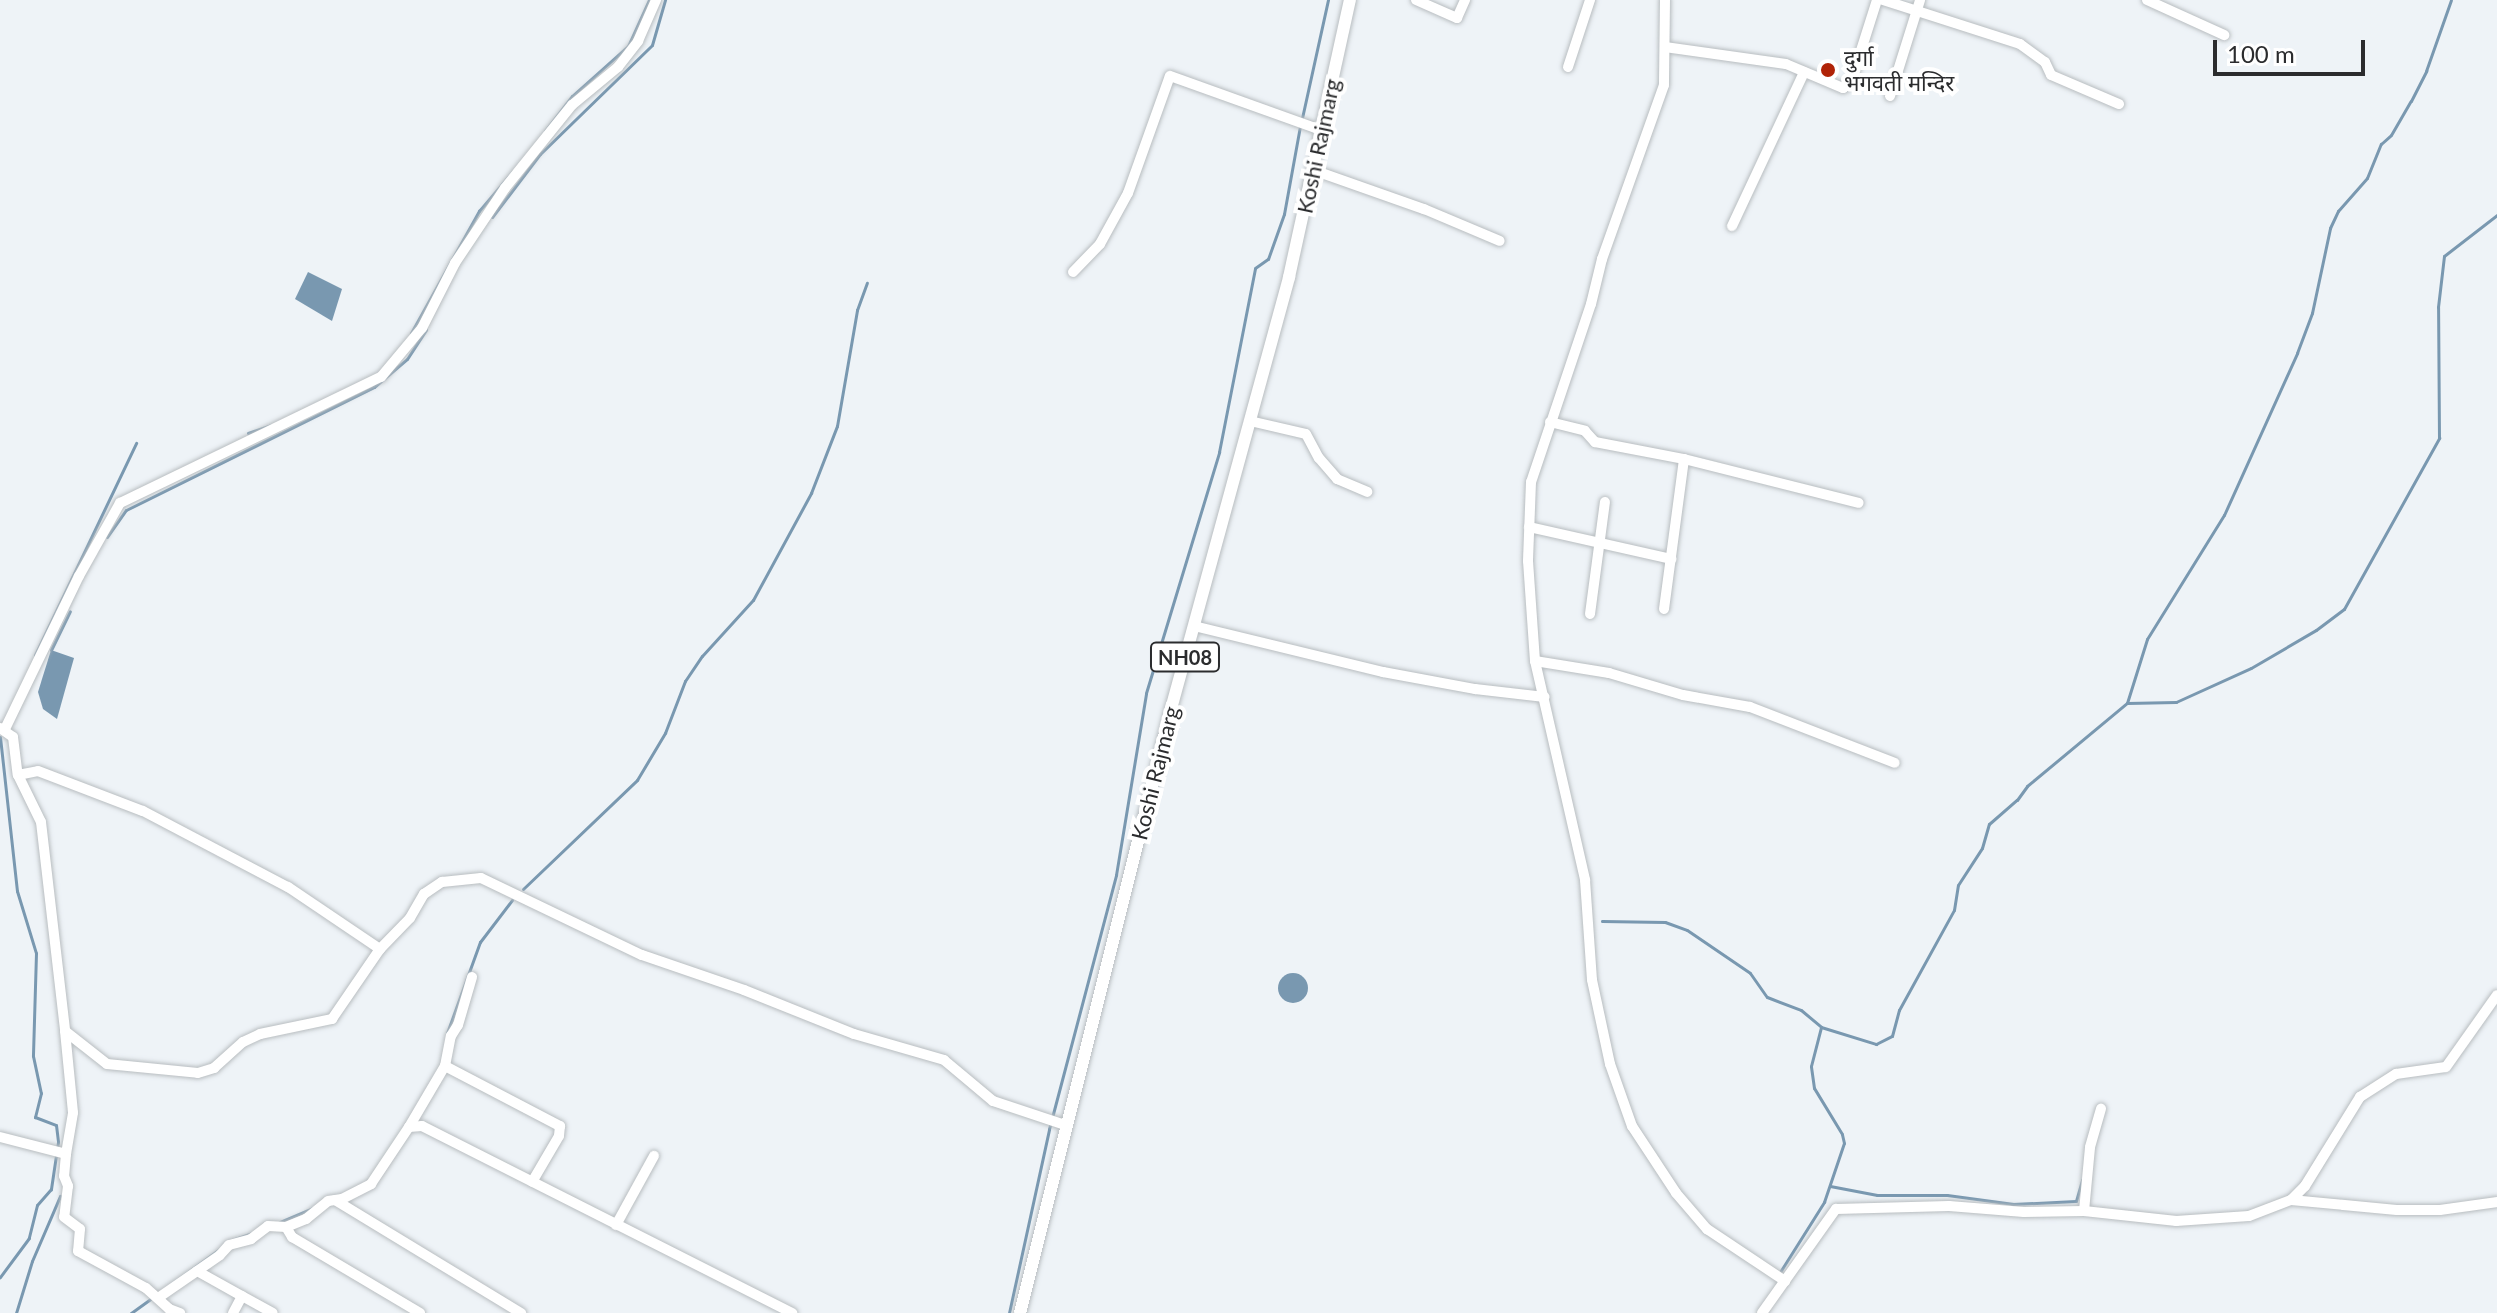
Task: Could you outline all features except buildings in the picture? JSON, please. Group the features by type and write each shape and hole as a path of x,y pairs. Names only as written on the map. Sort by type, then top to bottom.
{"main road":[{"name":"Koshi Rajmarg","path":"1020,1313 1061,1124 1250,421 1313,170 1350,0"}],"street":[{"path":"180,1313 146,1288 78,1251 80,1229 64,1217 68,1186 60,1152 73,1113 41,822 18,775 13,737 3,729 79,576 120,503 381,377 422,328 455,263 505,188 572,105 618,67 638,41 656,0"},
{"path":"1420,1 1457,18 1465,0"},
{"path":"1568,67 1590,0"},
{"path":"1665,0 1664,85 1602,259 1591,304 1531,482 1529,527 1535,661 1585,880 1592,980 1610,1064 1632,1126 1676,1193 1707,1229 1785,1281"},
{"path":"1665,47 1786,64 1843,88 1849,85 1880,0 1918,5 2020,44 2045,62 2051,75 2119,104"},
{"path":"2147,0 2224,35"},
{"path":"1890,96 1918,5"},
{"path":"1732,226 1804,72"},
{"path":"1073,272 1100,244 1128,193 1170,76 1321,130"},
{"path":"1313,170 1424,209 1500,241"},
{"path":"1250,421 1306,434 1319,458 1337,479 1367,492"},
{"path":"1550,422 1585,431 1595,442 1684,459 1859,503"},
{"path":"1664,609 1684,459"},
{"path":"1590,614 1605,502"},
{"path":"1529,527 1601,546 1671,559"},
{"path":"1194,626 1383,672 1475,689 1545,697"},
{"path":"1535,661 1609,673 1683,695 1750,707 1895,763"},
{"path":"18,775 38,771 143,811 288,887 380,949"},
{"path":"65,1031 107,1064 198,1073 214,1068 243,1042 260,1034 332,1019 380,949 410,918 424,894 442,882 481,878 642,955 744,990 854,1034 944,1060 993,1101 1061,1124"},
{"path":"158,1298 229,1245 251,1239 268,1226 286,1227 371,1184 445,1066 451,1036 458,1025 472,977"},
{"path":"1762,1313 1836,1209 1949,1206 2024,1212 2084,1211 2176,1221 2249,1216 2291,1200 2305,1186 2360,1097 2396,1074 2446,1067 2497,995"},
{"path":"445,1066 560,1126 559,1136 532,1182"},
{"path":"2084,1211 2090,1147 2101,1109"},
{"path":"409,1127 422,1126 793,1313"},
{"path":"0,1137 60,1152"},
{"path":"616,1225 654,1156"},
{"path":"335,1200 521,1313"},
{"path":"2291,1200 2397,1210 2440,1210 2497,1202"},
{"path":"286,1227 292,1237 420,1313"},
{"path":"197,1271 273,1313"},
{"path":"233,1313 242,1296"}],"water":[{"path":"308,272 342,289 332,321 295,299"},
{"path":"51,650 74,658 57,719 43,709 38,692"},
{"path":"1293,973 1303,978 1308,988 1303,998 1293,1003 1283,998 1278,988 1283,978"}],"waterway":[{"path":"545,131 572,96 628,46 649,0"},
{"path":"492,217 540,154 652,45 665,0"},
{"path":"1302,118 1328,0"},
{"path":"2127,703 2147,639 2224,515 2297,353 2312,313 2330,228 2338,211 2367,178 2381,144 2391,135 2411,101 2426,71 2451,0"},
{"path":"1009,1313 1049,1129 1116,875 1146,693 1219,452 1255,268 1268,259 1284,214 1300,126"},
{"path":"411,333 479,211 513,171"},
{"path":"1602,921 1665,922 1687,930 1750,973 1767,997 1801,1010 1821,1027 1876,1044 1892,1036 1899,1010 1954,910 1958,885 1982,848 1989,824 2017,800 2027,786 2127,703 2176,702 2251,668 2316,630 2344,609 2439,438 2438,307 2444,256 2497,215"},
{"path":"523,889 637,780 665,733 685,681 702,656 753,600 811,493 837,426 857,310 867,283"},
{"path":"107,537 126,510 374,387 407,359 426,330"},
{"path":"248,433 271,425"},
{"path":"35,655 136,443"},
{"path":"51,650 70,611"},
{"path":"0,737 17,891 36,953 33,1056 41,1093 35,1117 56,1125 58,1142 51,1189 37,1205 29,1238 0,1277"},
{"path":"447,1033 480,942 512,900"},
{"path":"1780,1272 1824,1202 1844,1143 1842,1134 1814,1088 1811,1066 1821,1027"},
{"path":"1830,1186 1877,1195 1947,1195 2013,1204 2076,1201 2082,1180"},
{"path":"16,1313 32,1261 60,1196"},
{"path":"280,1222 313,1208"},
{"path":"226,1242 252,1233"},
{"path":"131,1313 221,1248"}],"place":[{"name":"दुर्गा भगवती मन्दिर","path":"1828,70"}]}
